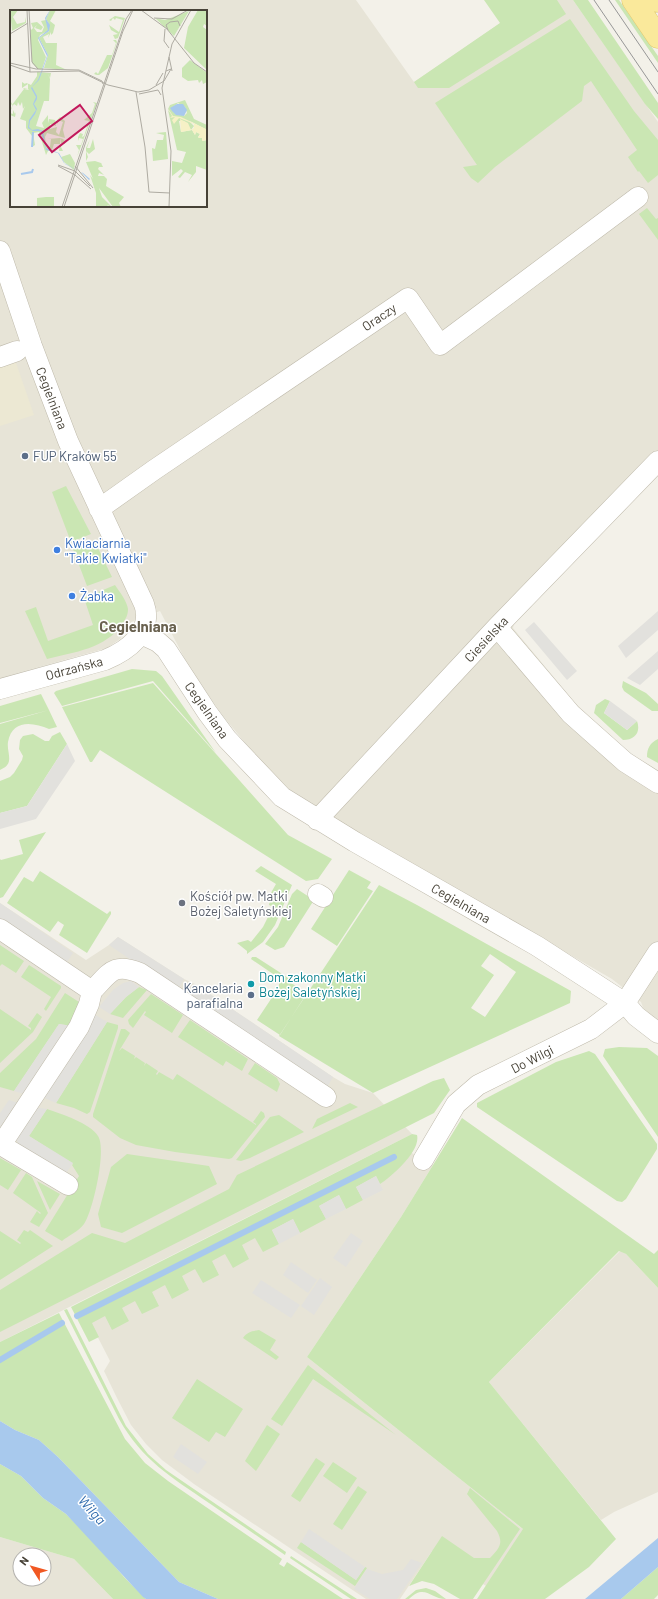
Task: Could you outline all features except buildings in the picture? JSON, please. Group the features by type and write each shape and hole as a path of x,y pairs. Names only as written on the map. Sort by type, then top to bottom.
{"main road":[{"path":"633,0 658,37"}],"street":[{"name":"Oraczy","path":"99,509 408,298 440,345 638,197"},
{"name":"Cegielniana","path":"0,251 32,346 68,441 146,609 146,619 141,634 158,642 166,648 207,712 227,739 282,797 317,820 537,946 625,1003"},
{"name":"Ciesielska","path":"317,820 497,627 658,461"},
{"path":"497,627 571,714 625,762 658,783"},
{"name":"Odrzańska","path":"0,689 115,656 128,648 141,634"},
{"path":"0,929 92,991"},
{"name":"Do Wilgi","path":"423,1160 451,1111 462,1098 478,1085 591,1029 625,1003 658,952"},
{"path":"68,1185 0,1144 79,1027 89,1004 92,991 110,973 118,968 129,968 140,973 326,1097"},
{"path":"625,1003 636,1016 658,1033"}],"shaded area":[{"path":"0,0 356,0 414,82 534,0 573,0 658,122 658,472 517,612 513,628 576,704 626,750 658,772 658,1023 645,1013 641,1002 612,979 348,827 294,794 261,762 223,716 190,669 160,611 131,622 120,639 107,648 0,678"},
{"path":"14,357 34,415 0,426 0,362"},
{"path":"658,611 658,630 626,658 618,646"},
{"path":"534,622 577,671 567,680 525,630"},
{"path":"658,651 658,669 640,685 627,678"},
{"path":"610,701 637,721 627,730 604,713"},
{"path":"67,744 75,761 36,819 0,829 0,813 27,806"},
{"path":"0,903 86,960 109,945 118,937 184,979 195,984 333,1077 345,1084 373,1093 412,1134 0,1342"},
{"path":"0,903 73,953 67,962 0,923"},
{"path":"118,937 184,979 177,991 109,945"},
{"path":"131,981 139,987 126,997 110,1014 99,1007 113,990 123,983"},
{"path":"195,984 333,1077 326,1089 186,997"},
{"path":"94,1014 107,1022 56,1103 40,1096"},
{"path":"59,1024 72,1026 27,1095 14,1091"},
{"path":"9,1100 21,1104 5,1125 0,1127 0,1113"},
{"path":"32,1107 47,1109 29,1136 73,1163 64,1176 18,1144 16,1138"},
{"path":"410,1152 433,1165 401,1217 307,1357 524,1530 486,1586 432,1551 400,1599 366,1599 194,1484 162,1460 146,1444 131,1425 104,1371 110,1361 89,1320"},
{"path":"376,1176 383,1190 363,1200 356,1187"},
{"path":"339,1195 346,1209 326,1219 319,1206"},
{"path":"293,1219 300,1233 279,1244 272,1230"},
{"path":"351,1233 363,1241 346,1267 333,1258"},
{"path":"620,1251 626,1254 658,1288 658,1492 614,1512 601,1520 489,1382"},
{"path":"291,1262 317,1280 308,1293 283,1275"},
{"path":"320,1278 332,1287 314,1315 301,1306"},
{"path":"261,1280 300,1305 291,1318 252,1293"},
{"path":"181,1444 207,1462 198,1474 173,1457"},
{"path":"309,1529 365,1567 356,1580 301,1542"},
{"path":"0,1537 34,1547 12,1547 12,1587 52,1587 52,1552 74,1559 113,1599 0,1599"},
{"path":"411,1559 422,1563 397,1599 370,1599 354,1589 367,1569 382,1574 403,1570"}],"green space":[{"path":"484,0 557,0 566,14 449,88 418,88 414,82 500,23"},
{"path":"573,0 588,0 658,103 658,119 645,104"},
{"path":"615,0 619,0 658,56 658,63"},
{"path":"570,19 634,111 658,140 658,175 648,183 639,171 638,172 628,157 637,150 591,81 584,86 582,101 495,167 478,183 471,178 463,167 477,165 435,103"},
{"path":"647,208 656,219 658,218 658,240 639,214"},
{"path":"66,486 91,534 71,542 52,492"},
{"path":"94,540 112,577 87,586 73,549"},
{"path":"115,585 125,599 128,609 126,618 116,632 108,639 89,648 47,659 25,611 36,607 48,641 93,625 84,598"},
{"path":"132,669 156,671 162,676 216,753 153,681 62,706 54,693 56,691"},
{"path":"623,681 646,693 658,704 658,711 652,711 624,691 622,687"},
{"path":"153,683 288,835 332,859 318,879 306,881 100,750 92,762 90,762 62,707"},
{"path":"41,694 49,710 0,723 0,706"},
{"path":"605,699 610,701 604,713 627,730 637,721 638,729 634,737 623,740 594,713 596,705"},
{"path":"49,710 57,727 49,729 36,725 24,724 14,729 8,742 8,763 6,767 0,770 0,724"},
{"path":"60,732 67,744 27,806 0,813 0,781 10,777 22,760 23,756 19,749 20,740 23,736 33,734 45,741 49,741 52,736"},
{"path":"658,739 658,763 647,757 650,746"},
{"path":"46,832 3,897 0,898 0,859 23,854 19,840"},
{"path":"261,866 292,885 275,925 263,942 247,954 247,951 237,943 248,940 251,942 263,927 273,907 269,905 270,900 268,898 276,884 255,871"},
{"path":"349,870 371,882 367,888 373,891 337,946 311,929"},
{"path":"40,871 107,914 110,911 111,912 87,953 59,935 64,925 58,921 50,932 7,903 24,877 33,882"},
{"path":"379,885 571,991 570,1003 373,1093 279,1036","holes":["490,954 516,972 485,1017 471,1008 494,975 481,966"]},
{"path":"297,889 314,900 284,947 275,950 265,944 278,927 292,894"},
{"path":"0,945 24,961 16,973 2,964 0,966"},
{"path":"252,957 256,957 287,977 291,983 307,993 280,1035 257,1020 279,987 279,978 251,959"},
{"path":"29,965 61,986 46,1011 44,1009 51,997 21,977"},
{"path":"139,987 147,990 123,1018 110,1014 126,997"},
{"path":"65,993 79,1002 72,1026 59,1024 14,1091 0,1087 0,1073 36,1039"},
{"path":"151,994 183,1015 172,1033 144,1015 146,1012 145,1011 133,1028 129,1024 128,1020"},
{"path":"0,1009 31,1030 28,1026 37,1013 42,1017 33,1032 0,1063"},
{"path":"190,1020 248,1059 242,1071 226,1061 223,1066 178,1037"},
{"path":"107,1022 118,1025 118,1028 90,1112 87,1114 74,1108 56,1103"},
{"path":"121,1029 125,1029 130,1033 119,1051 122,1048 135,1056 134,1059 136,1057 145,1063 144,1066 146,1063 158,1071 156,1074 157,1075 159,1072 173,1080 177,1074 256,1125 253,1122 261,1111 264,1113 265,1117 232,1158 229,1159 175,1152 136,1145 120,1138 93,1117"},
{"path":"619,1047 647,1048 658,1056 658,1137 603,1056 605,1049"},
{"path":"589,1051 595,1054 657,1144 657,1149 626,1199 622,1202 617,1201 477,1107 477,1103 556,1062"},
{"path":"255,1063 277,1078 280,1084 277,1092 248,1074"},
{"path":"444,1078 450,1090 434,1113 0,1332 0,1290 92,1233 125,1243 229,1189 237,1175 433,1081"},
{"path":"350,1103 358,1107 312,1129 317,1119"},
{"path":"47,1109 89,1127 98,1136 100,1143 101,1153 98,1180 88,1217 82,1227 62,1241 45,1231 79,1176 72,1165 73,1164 29,1136"},
{"path":"279,1115 304,1132 250,1158 241,1161 236,1160 270,1117"},
{"path":"462,1118 654,1254 658,1250 658,1288 626,1254 619,1251 489,1382 616,1539 589,1567 545,1599 477,1599 523,1529 307,1357 401,1217"},
{"path":"412,1134 417,1135 415,1148 398,1169 380,1184 376,1176 356,1187 363,1200 346,1209 339,1195 319,1206 326,1219 300,1233 293,1219 272,1230 279,1244 263,1252 255,1238 242,1245 249,1259 233,1268 225,1254 212,1261 219,1275 203,1283 195,1269 182,1276 189,1290 172,1299 165,1285 152,1292 159,1306 142,1314 135,1301 122,1308 129,1321 112,1330 105,1316 92,1323 99,1337 89,1342 71,1307"},
{"path":"127,1154 209,1166 217,1184 122,1233 101,1227 98,1214 111,1167"},
{"path":"0,1158 21,1170 8,1190 0,1185"},
{"path":"26,1173 32,1177 48,1213 39,1227 30,1222 37,1211 40,1214 41,1213 13,1193"},
{"path":"37,1181 60,1194 50,1210"},
{"path":"24,1230 28,1232 30,1230 53,1246 0,1280 0,1231 20,1244 21,1243 17,1240"},
{"path":"67,1309 126,1426 148,1454 166,1470 286,1552 285,1555 182,1485 158,1467 137,1446 119,1419 64,1310"},
{"path":"59,1313 125,1439 145,1463 168,1481 282,1559 279,1564 284,1567 287,1562 343,1599 218,1599 179,1582 58,1457 39,1440 15,1430 0,1421 0,1342"},
{"path":"259,1330 276,1340 270,1350 279,1357 276,1360 243,1338 250,1332"},
{"path":"308,1365 396,1435 313,1379 282,1426 271,1419"},
{"path":"197,1379 243,1409 225,1437 216,1432 209,1442 172,1418"},
{"path":"267,1425 280,1434 256,1471 245,1461"},
{"path":"316,1458 325,1464 300,1502 291,1496"},
{"path":"333,1462 357,1478 347,1493 323,1476"},
{"path":"0,1464 21,1476 43,1498 66,1514 146,1599 113,1599 74,1559 52,1552 52,1547 34,1547 0,1537"},
{"path":"358,1486 367,1492 342,1530 333,1524"},
{"path":"470,1488 520,1529 473,1599 460,1599 434,1584 422,1581 409,1586 442,1536 474,1558 490,1558 500,1546 500,1539 497,1531 467,1494"},
{"path":"301,1542 356,1580 365,1567 367,1568 355,1586 297,1548"},
{"path":"291,1556 357,1599 351,1599 290,1558"},
{"path":"658,1567 658,1595 654,1599 621,1599"},
{"path":"426,1588 435,1591 446,1599 436,1597 428,1593 419,1592 409,1599 405,1599 416,1590"}],"water":[{"name":"Wilga","path":"0,1421 15,1430 39,1440 58,1457 179,1582 218,1599 146,1599 143,1597 66,1514 43,1498 21,1476 0,1464"},
{"path":"658,1538 658,1567 621,1599 585,1599"}],"waterway":[{"path":"77,1316 394,1157"},
{"path":"0,1360 62,1323"}],"tram line":[{"path":"594,0 658,94"},
{"path":"609,0 658,72"}],"place":[{"name":"FUP Kraków 55","path":"25,456"},
{"name":"Kwiaciarnia \"Takie Kwiatki\"","path":"57,550"},
{"name":"Żabka","path":"72,596"},
{"name":"Kościół pw. Matki Bożej Saletyńskiej","path":"182,903"},
{"name":"Dom zakonny Matki Bożej Saletyńskiej","path":"251,984"},
{"name":"Kancelaria parafialna","path":"251,995"}],"district":[{"name":"Cegielniana","path":"138,627"}]}
